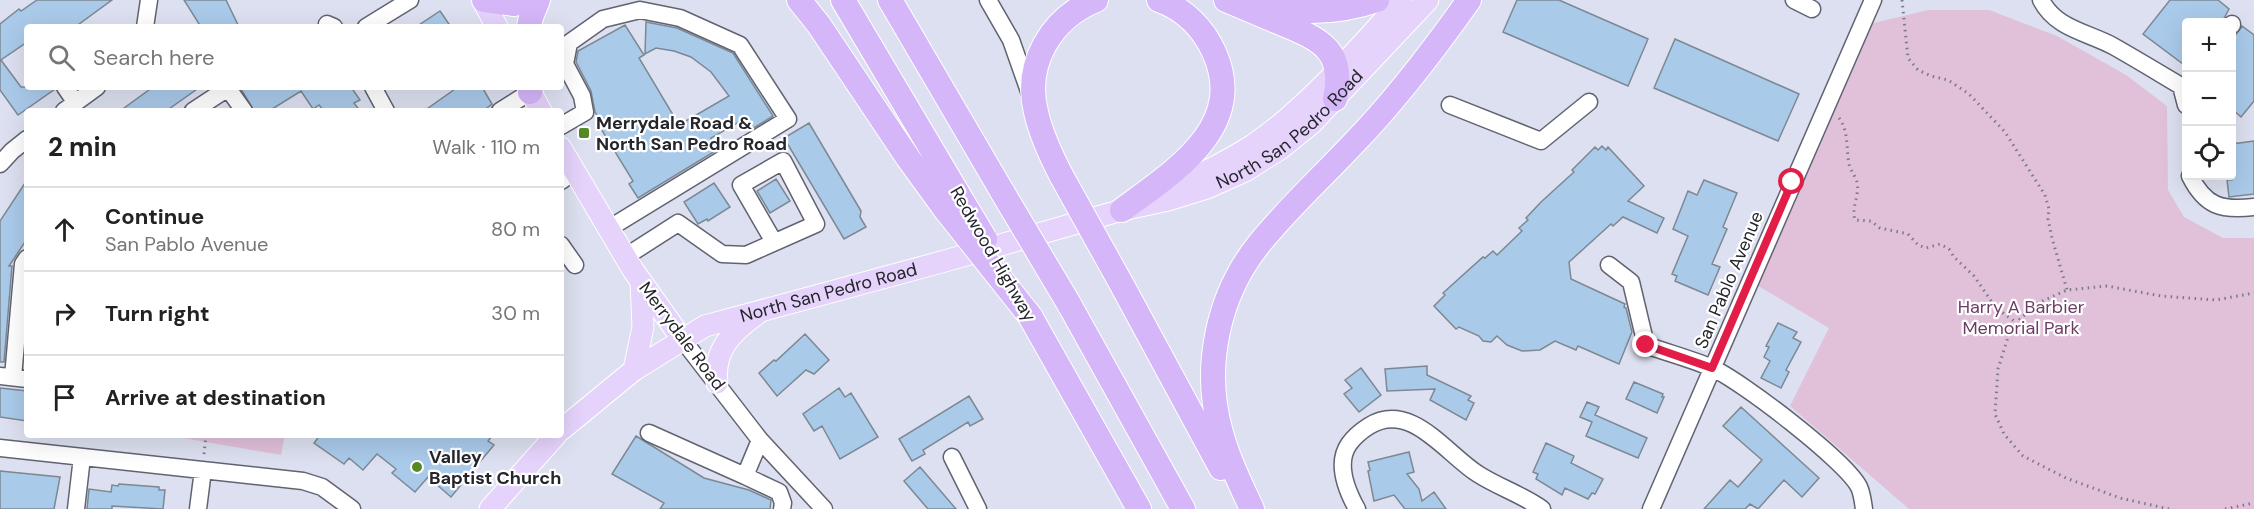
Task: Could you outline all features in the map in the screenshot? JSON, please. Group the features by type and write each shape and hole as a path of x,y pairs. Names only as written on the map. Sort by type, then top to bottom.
{"highway":[{"path":"483,0 513,4 523,0"},
{"path":"531,24 533,10 538,0"},
{"path":"800,0 908,158 955,206"},
{"name":"Redwood Highway","path":"843,0 955,206 1030,316 1139,509"},
{"path":"890,0 1069,304 1183,509"},
{"path":"1096,0 1076,10 1063,20 1047,39 1040,54 1033,87 1035,111 1062,177 1244,509"},
{"path":"1122,210 1185,162 1200,147 1214,124 1221,99 1219,65 1209,42 1199,27 1186,15 1159,0"},
{"path":"1226,0 1318,39 1332,54 1337,69 1335,99"},
{"path":"1242,0 1278,9 1317,12 1350,8 1377,0"},
{"path":"1252,509 1225,446 1214,400 1213,368 1217,335 1232,288 1263,240 1395,98 1431,54 1468,0"}],"main road":[{"path":"483,0 495,24"},
{"name":"North San Pedro Road","path":"1122,210 1203,173 1254,145 1299,108 1402,0"},
{"name":"North San Pedro Road","path":"564,428 634,370 705,326 1187,194 1245,171 1263,161 1295,137 1335,99 1428,0"},
{"name":"Merrydale Road","path":"564,160 568,176 608,230 682,339"},
{"path":"634,370 643,327 641,281"},
{"path":"717,383 717,361 724,345 743,325 765,309"},
{"path":"490,509 553,438"}],"street":[{"path":"145,24 149,0"},
{"path":"371,24 410,0"},
{"path":"987,0 1011,40 1040,126"},
{"path":"1794,0 1812,9"},
{"name":"San Pablo Avenue","path":"1651,509 1826,103 1873,0"},
{"path":"2041,0 2047,12 2068,27 2110,45 2182,82"},
{"path":"564,124 585,112 582,96 565,64 569,43 603,19 640,10 680,18 740,45 788,119 608,230"},
{"path":"66,90 70,107 93,90"},
{"path":"197,108 224,90"},
{"path":"228,90 242,108"},
{"path":"375,90 384,108"},
{"path":"506,108 532,94"},
{"path":"1450,105 1541,141 1589,102"},
{"path":"0,164 24,141"},
{"path":"626,257 678,223 722,254 746,255 816,224 783,161 741,185 774,242"},
{"path":"2192,180 2208,201 2223,208 2254,207"},
{"path":"564,248 575,265"},
{"path":"13,377 24,262"},
{"path":"1609,265 1631,282 1646,345 1712,368 1731,378 1809,438 1846,471 1859,487 1864,509"},
{"name":"Merrydale Road","path":"682,339 760,440 824,509"},
{"path":"1357,509 1348,491 1343,473 1344,455 1347,448 1366,428 1385,419 1396,419 1414,424 1476,474 1542,509"},
{"path":"649,433 779,492 783,503 782,509"},
{"path":"745,476 760,440"},
{"path":"0,448 303,481 322,487 352,509"},
{"path":"76,509 82,457"},
{"path":"952,457 978,509"},
{"path":"198,509 202,470"},
{"path":"324,509 336,496"}],"path":[{"path":"1902,0 1908,58 1918,70 1948,80 1969,94 2005,132 2040,187 2049,209 2048,219 2052,238 2067,290"},
{"path":"1826,103 1842,121 1846,132 1849,164 1857,182 1855,220 1871,221 1880,228 1908,234 1918,245 1926,248 1940,244 1949,249 1974,276 1996,308 2018,323"},
{"path":"2169,509 2120,498 2066,478 2023,456 2004,434 1995,414 1998,369 2008,337 2038,303 2067,290 2107,286 2161,296 2216,300 2254,293"},
{"path":"2225,509 2254,503"}],"green space":[{"name":"Harry A Barbier Memorial Park","path":"1928,10 1989,10 2057,36 2126,75 2167,106 2168,190 2184,217 2223,238 2254,238 2254,509 1909,509 1790,406 1829,328 1750,281 1861,26"},
{"path":"183,438 284,438 281,455"}],"building":[{"path":"37,0 112,0 79,24 24,24 24,44 1,60 21,87 24,87 24,90 54,90 28,108 24,108 24,111 18,115 0,90 0,24 19,9 21,11"},
{"path":"184,0 226,0 238,24 199,24"},
{"path":"1517,0 1559,0 1648,39 1628,86 1503,32"},
{"path":"2170,0 2218,0 2229,9 2224,18 2182,18 2182,63 2143,34"},
{"path":"440,11 449,24 420,24"},
{"path":"646,22 677,28 733,53 773,116 752,129 746,118 711,138 717,150 638,198 629,184 633,181 598,124 601,122 595,112 591,91 576,62 578,51 625,25 644,55 639,58 679,125 729,96 711,72 691,57 656,48 645,54"},
{"path":"2242,26 2254,35 2254,101 2241,117 2236,113 2236,34"},
{"path":"1675,39 1799,94 1778,141 1654,88"},
{"path":"149,90 196,90 170,108 124,108"},
{"path":"242,90 353,90 360,100 354,103 358,108 322,108 319,105 312,108 301,91 274,108 252,108"},
{"path":"454,90 484,90 492,104 487,108 428,108"},
{"path":"809,123 861,211 860,217 866,227 844,239 784,138"},
{"path":"2254,141 2254,194 2229,197 2227,180 2236,180 2236,143"},
{"path":"1602,146 1606,150 1608,147 1644,186 1628,201 1664,218 1657,233 1623,217 1613,226 1611,224 1569,262 1571,279 1625,304 1632,332 1619,364 1578,346 1576,350 1555,341 1540,350 1522,351 1507,345 1497,336 1491,342 1483,341 1479,336 1459,327 1456,329 1434,306 1445,295 1443,293 1483,257 1485,258 1493,251 1497,255 1522,231 1519,228 1541,202 1574,172 1572,170 1595,147 1598,150"},
{"path":"776,179 790,201 770,213 757,191"},
{"path":"1704,180 1737,193 1723,227 1727,229 1712,264 1720,267 1708,295 1675,281 1677,276 1672,274 1688,236 1673,229 1688,191 1697,195"},
{"path":"714,183 730,207 708,221 707,219 698,224 684,202"},
{"path":"24,185 24,244 9,266 12,266 4,362 0,362 0,221"},
{"path":"1778,323 1797,332 1793,338 1801,342 1786,370 1789,372 1781,388 1761,378 1770,361 1764,357 1769,347 1766,346"},
{"path":"805,334 829,360 814,374 806,370 777,396 759,373 774,360 776,361"},
{"path":"1427,366 1427,375 1471,396 1468,400 1474,403 1466,420 1430,400 1435,389 1387,391 1385,369"},
{"path":"1361,368 1381,395 1359,412 1344,394 1352,388 1345,380"},
{"path":"1634,382 1663,394 1662,397 1664,397 1657,413 1626,399"},
{"path":"0,388 24,391 24,421 0,417"},
{"path":"839,388 845,397 851,393 878,437 840,459 822,426 814,431 803,414"},
{"path":"969,396 983,419 970,426 968,422 923,450 925,454 912,461 899,439"},
{"path":"1587,402 1599,407 1595,415 1647,438 1638,458 1586,436 1592,422 1580,417"},
{"path":"1741,407 1819,478 1802,497 1784,480 1758,509 1750,504 1745,509 1704,509 1730,480 1738,487 1762,460 1723,426"},
{"path":"636,436 704,478 749,490 771,500 770,509 660,509 664,503 612,474"},
{"path":"318,438 490,438 488,441 494,445 451,497 428,477 415,492 392,473 396,469 377,454 363,470 349,458 344,464 314,443"},
{"path":"1546,443 1574,456 1571,463 1603,479 1595,494 1592,493 1588,499 1565,488 1562,495 1536,479 1538,474 1533,472"},
{"path":"1409,452 1414,472 1407,474 1419,489 1422,501 1434,492 1446,509 1405,509 1394,495 1374,501 1368,462"},
{"path":"920,467 956,509 928,509 904,481"},
{"path":"0,471 60,477 54,509 0,509"},
{"path":"119,484 159,487 159,490 165,490 163,509 112,506 112,509 87,509 89,489 111,492 112,485 118,486"}],"place":[{"name":"Merrydale Road & North San Pedro Road","path":"584,133"},
{"name":"Valley Baptist Church","path":"417,467"}],"route":[{"path":"1646,345 1712,368 1792,182"}]}
